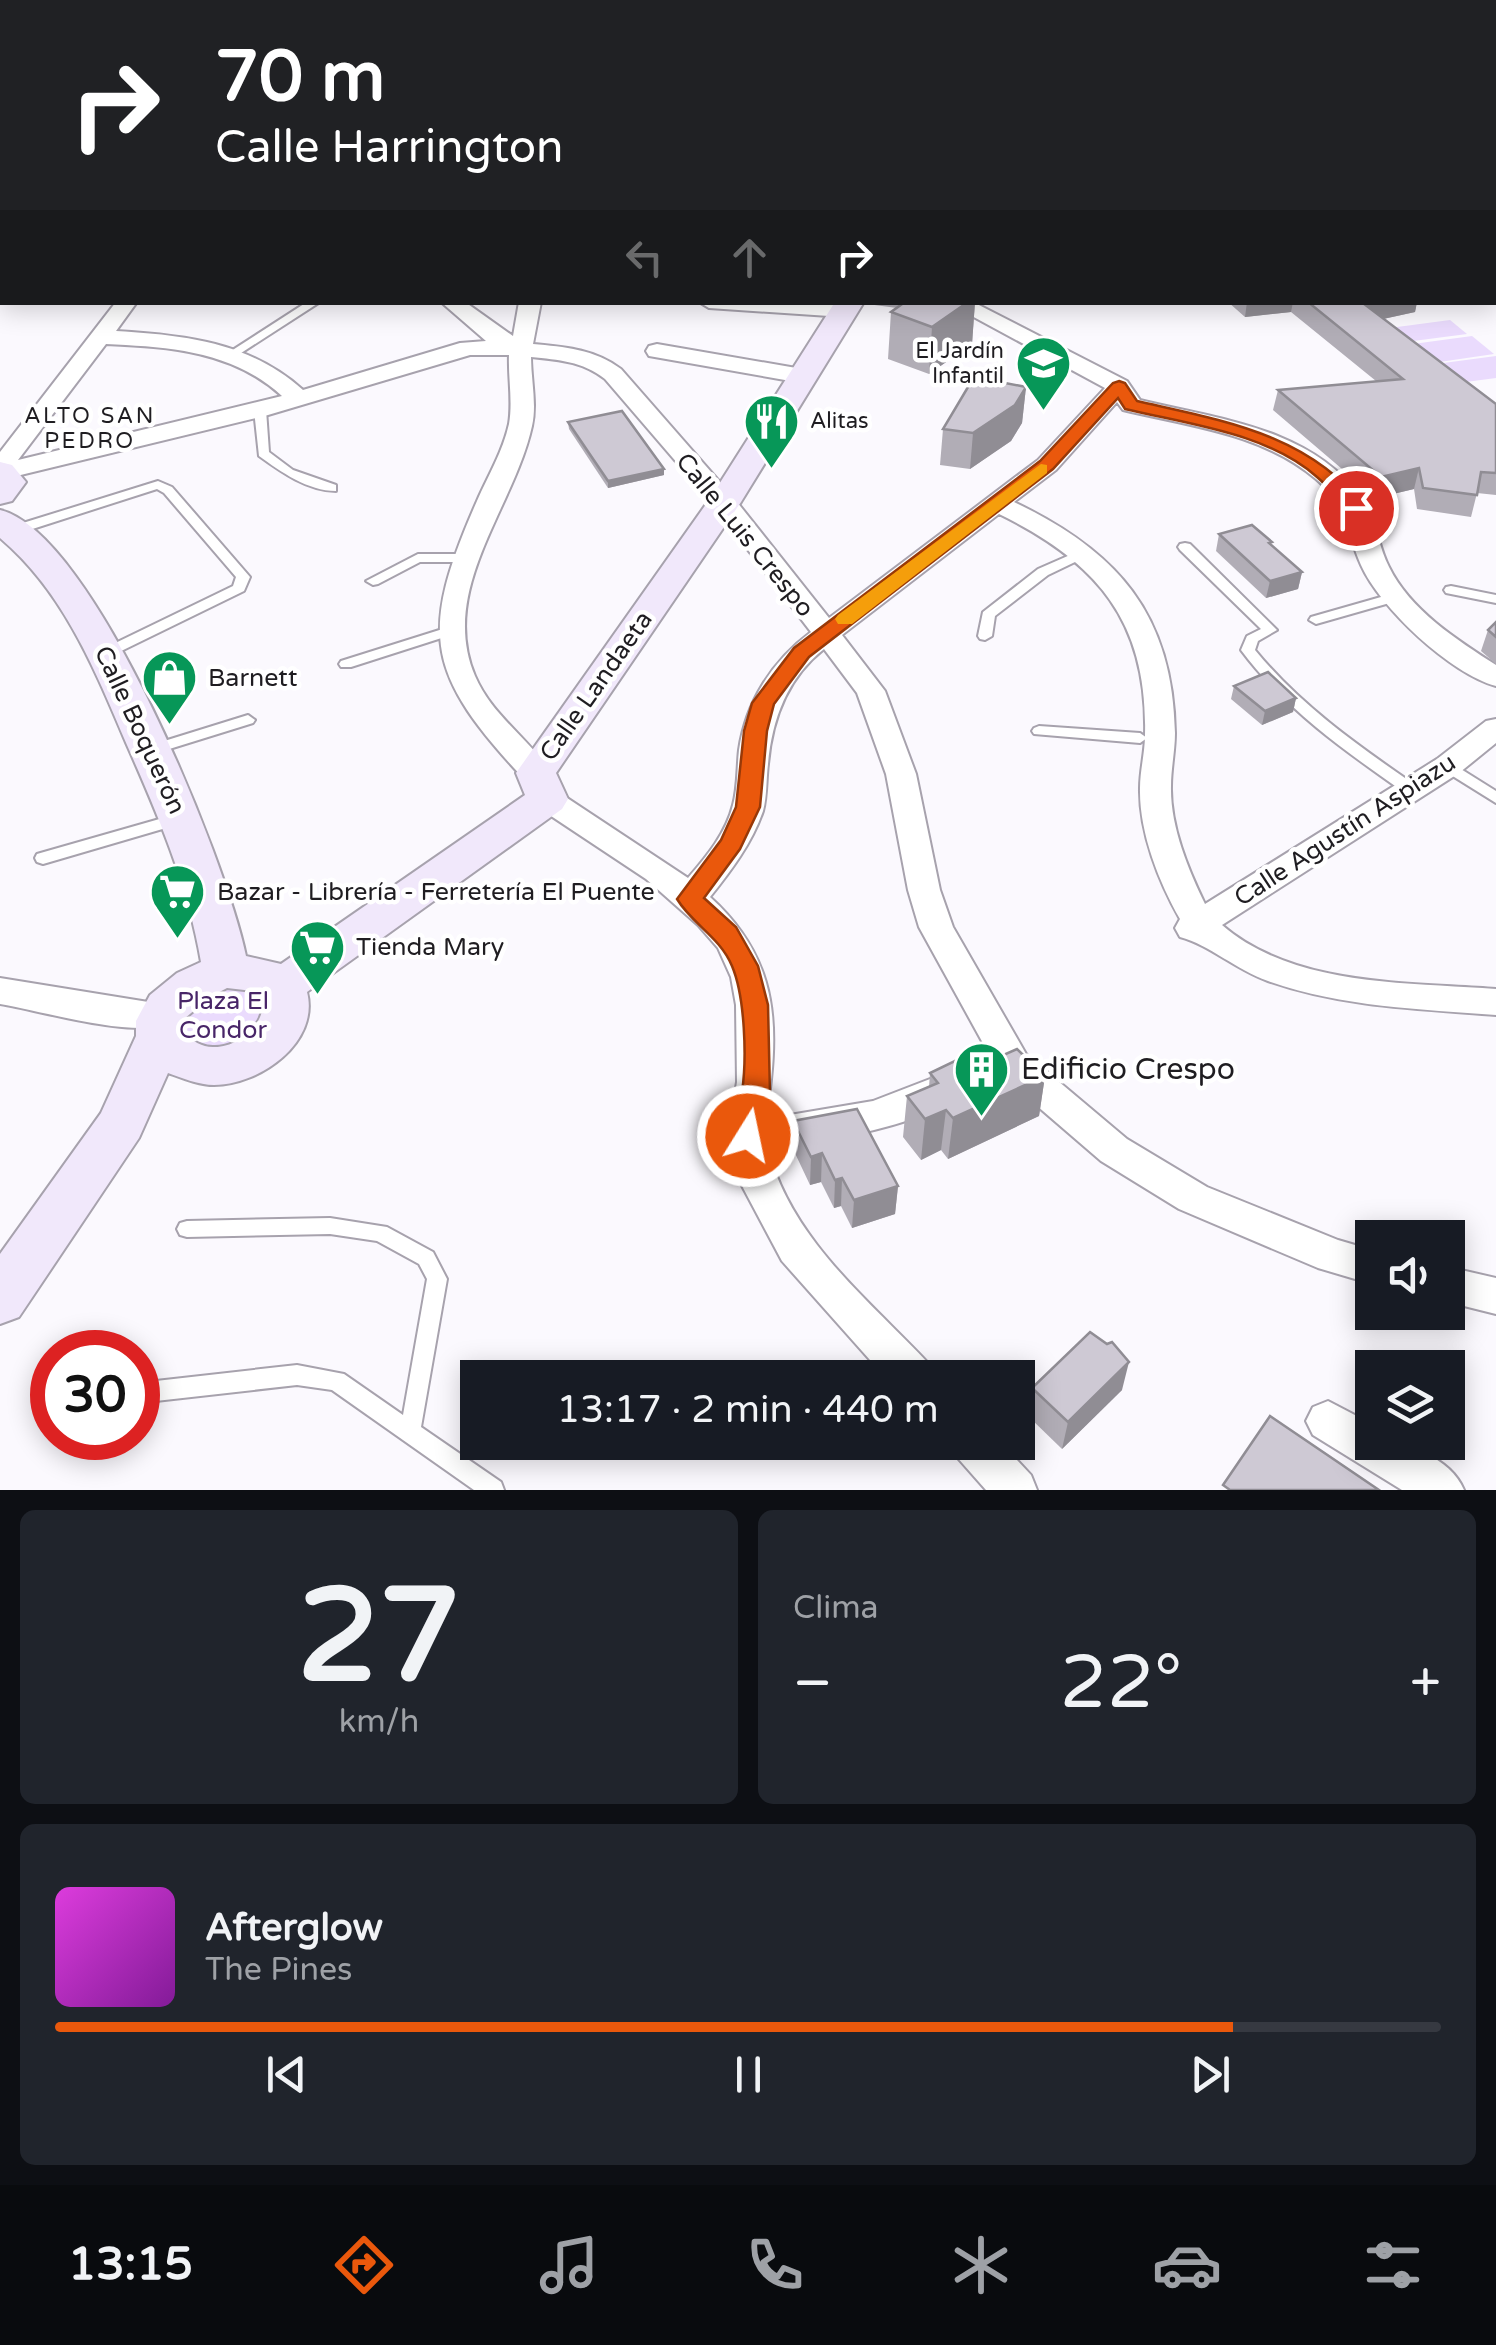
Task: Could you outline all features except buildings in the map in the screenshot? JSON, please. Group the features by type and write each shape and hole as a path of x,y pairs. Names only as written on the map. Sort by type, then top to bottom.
{"main road":[{"name":"Calle Landaeta","path":"281,986 542,786 847,307"},
{"name":"Calle Boquerón","path":"3,493 108,652 181,818 211,902 226,971"},
{"path":"0,1300 48,1224 121,1124 161,1025 186,986 226,971 248,970 268,976 281,986 289,1004 286,1024 271,1043 248,1058 220,1065 169,1090 121,1124"},
{"path":"161,1025 170,1053 192,1064 220,1065"}],"street":[{"path":"390,0 408,0"},
{"path":"3,493 124,305"},
{"path":"455,305 494,336 521,348"},
{"path":"530,305 528,332 521,348 525,402 519,432 464,558 448,632 451,654 470,696 494,731 542,786 666,879 726,934 745,966 755,1005 756,1094 748,1114 748,1136 769,1205 797,1250 898,1360"},
{"path":"792,305 847,307"},
{"path":"962,305 1119,386 1131,405 1202,421 1273,444 1322,471 1356,508 1367,552 1395,598 1435,634 1496,677"},
{"path":"102,338 191,344 234,353 265,368 298,398"},
{"name":"Calle Luis Crespo","path":"3,493 45,458 260,410 457,351 521,348 597,362 613,374 724,502 870,691 901,774 924,890 936,928 1004,1052 1062,1110 1151,1175 1274,1234 1355,1262"},
{"path":"657,352 802,376"},
{"path":"689,899 732,843 748,807 763,703 782,674 824,635 1046,465 1119,386"},
{"path":"996,503 1041,523 1088,556 1135,608 1157,675 1160,734 1155,792 1164,844 1196,926 1252,959 1342,988 1390,996 1496,1002"},
{"name":"Calle Agustín Aspiazu","path":"1196,926 1448,766 1496,728"},
{"path":"0,991 126,1013 161,1025"},
{"path":"748,1136 813,1128 894,1110 938,1092 1004,1052"},
{"path":"1465,1290 1496,1296"},
{"path":"1328,1421 1442,1490"},
{"path":"984,1460 1002,1486"}],"lane":[{"path":"234,353 310,305"},
{"path":"260,410 263,453 290,473 332,488"},
{"path":"3,493 158,485 168,490 243,577 238,588 108,652"},
{"path":"1185,547 1270,630 1252,639 1248,650 1275,682 1329,734 1410,789"},
{"path":"373,581 418,558 464,558"},
{"path":"985,636 988,615 1043,572 1070,559"},
{"path":"1452,590 1496,598"},
{"path":"1316,620 1395,598"},
{"path":"346,664 448,632"},
{"path":"150,750 248,720"},
{"path":"1039,731 1140,738"},
{"path":"1448,766 1496,798"},
{"path":"43,858 181,818"},
{"path":"187,1230 330,1226 380,1233 426,1258 438,1280 412,1423 406,1431"},
{"path":"160,1391 297,1375 320,1376 336,1381 493,1490"}],"green space":[{"path":"1450,320 1467,334 1398,343 1382,329"},
{"path":"1472,336 1494,354 1419,365 1398,346"},
{"path":"1496,356 1496,378 1443,385 1421,366"},
{"name":"Plaza El Condor","path":"242,984 258,996 265,1008 255,1031 228,1045 212,1047 198,1044 184,1033 182,1018 195,996"}],"slow traffic":[{"path":"845,619 1041,469"}],"place":[{"name":"El Jardín Infantil","path":"1043,413"},
{"name":"Alitas","path":"771,470"},
{"name":"Barnett","path":"169,727"},
{"name":"Bazar - Librería - Ferretería El Puente","path":"178,941"},
{"name":"Tienda Mary","path":"317,996"},
{"name":"Edificio Crespo","path":"982,1118"}],"district":[{"name":"ALTO SAN PEDRO","path":"90,428"}],"route":[{"path":"748,1136 748,1114 756,1094 755,1005 745,966 736,949 689,899 732,843 748,807 763,703 802,652 1046,465 1119,386 1131,405 1228,428 1300,457 1322,471 1356,508"}]}
